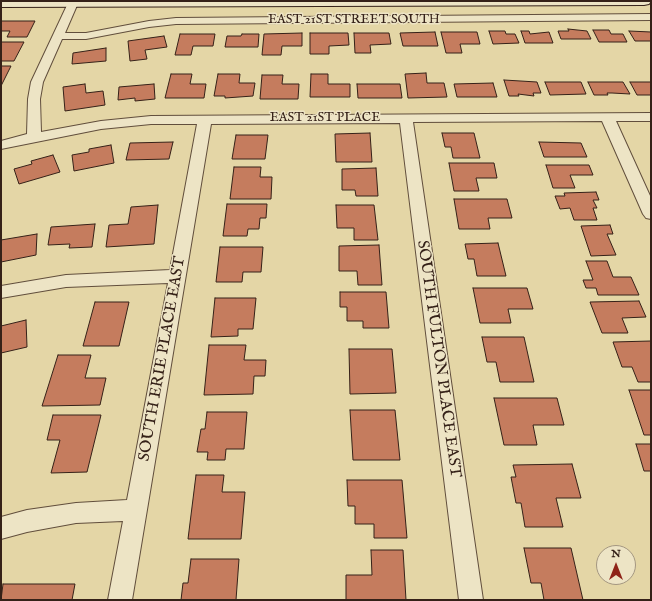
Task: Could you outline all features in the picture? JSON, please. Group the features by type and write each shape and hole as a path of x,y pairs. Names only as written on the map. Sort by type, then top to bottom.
{"main road":[{"name":"EAST 21ST STREET SOUTH","path":"1,3 644,1"}],"street":[{"path":"34,136 34,99 37,82 73,3"},
{"name":"EAST 21ST STREET SOUTH","path":"58,36 86,36 149,24 176,21 651,17"},
{"path":"607,117 651,214"},
{"name":"EAST 21ST PLACE","path":"1,145 34,136 101,125 144,120 651,117"},
{"name":"SOUTH FULTON PLACE EAST","path":"406,118 471,600"},
{"name":"SOUTH ERIE PLACE EAST","path":"120,600 205,119"},
{"path":"1,292 66,281 178,276"},
{"path":"1,528 26,521 76,513 136,510"}],"building":[{"path":"1,21 35,21 27,37 7,37 10,31 1,31"},
{"path":"568,29 587,31 591,39 561,39 558,31 569,31"},
{"path":"593,30 609,30 611,34 623,34 627,42 599,42"},
{"path":"489,31 505,31 506,34 515,34 519,43 493,44"},
{"path":"521,31 529,31 530,34 549,32 553,43 525,43"},
{"path":"629,31 651,32 651,41 635,41"},
{"path":"435,32 438,46 403,46 400,33"},
{"path":"441,32 477,32 480,44 460,44 462,53 446,53"},
{"path":"302,33 302,46 282,46 281,55 262,55 264,34"},
{"path":"310,33 348,33 349,45 329,46 329,54 310,54"},
{"path":"354,33 389,33 391,44 370,45 371,53 355,53"},
{"path":"180,34 215,34 213,46 193,46 191,55 175,55"},
{"path":"242,34 259,34 258,47 225,47 227,36 241,36"},
{"path":"164,36 167,47 145,50 147,59 130,61 128,41"},
{"path":"1,42 24,42 14,61 1,61"},
{"path":"106,48 106,61 72,64 73,53"},
{"path":"1,66 11,66 1,86"},
{"path":"426,73 427,83 444,83 447,97 408,98 405,74"},
{"path":"171,74 192,74 190,84 206,84 204,98 165,98"},
{"path":"218,74 240,74 239,83 255,83 253,96 225,98 225,96 214,96"},
{"path":"311,74 328,74 328,84 350,84 350,97 310,97"},
{"path":"262,75 283,75 282,84 299,84 298,99 260,99"},
{"path":"504,80 537,82 541,93 533,93 534,96 518,94 519,96 509,96"},
{"path":"545,82 581,82 586,94 550,95"},
{"path":"588,82 623,82 630,94 607,93 608,95 594,95"},
{"path":"630,82 651,82 651,95 637,95"},
{"path":"493,83 497,97 457,97 454,84"},
{"path":"85,84 86,93 103,91 105,105 65,111 63,87"},
{"path":"154,84 155,99 135,101 135,98 118,100 119,87"},
{"path":"357,84 400,84 402,98 358,98"},
{"path":"370,133 372,162 336,162 335,134"},
{"path":"442,133 474,133 480,158 453,158 451,147 445,147"},
{"path":"236,135 268,135 265,159 232,159"},
{"path":"173,142 169,159 126,160 130,143"},
{"path":"539,142 581,143 587,157 544,157"},
{"path":"111,145 114,163 74,171 72,155 89,152 89,149"},
{"path":"53,155 60,172 19,184 14,169 32,164 31,161"},
{"path":"449,163 494,163 497,178 476,178 479,191 454,191"},
{"path":"546,165 589,165 593,175 570,175 575,188 553,188"},
{"path":"234,167 261,167 260,177 272,177 271,199 230,199"},
{"path":"376,168 378,196 356,196 355,190 342,190 342,169"},
{"path":"596,192 599,200 593,200 597,208 593,208 597,220 574,220 570,208 560,209 555,196 565,196 564,193"},
{"path":"454,199 507,199 512,218 488,218 490,229 459,229"},
{"path":"227,204 267,204 266,218 260,218 259,229 248,229 247,236 223,236"},
{"path":"158,205 154,244 106,247 109,225 128,224 131,207"},
{"path":"336,205 374,205 378,240 354,240 354,228 337,228"},
{"path":"95,224 92,247 69,248 70,244 48,245 51,227"},
{"path":"610,225 613,234 607,234 616,255 591,256 581,226"},
{"path":"37,234 36,255 1,262 1,240"},
{"path":"498,243 506,276 477,276 474,259 468,259 465,244"},
{"path":"379,245 382,285 358,285 357,271 339,271 339,246"},
{"path":"220,247 263,247 261,272 243,272 242,282 216,282"},
{"path":"586,261 607,261 613,277 631,277 639,295 598,295 596,288 586,288 583,280 593,280"},
{"path":"473,288 527,288 533,309 508,309 511,323 480,323"},
{"path":"340,292 386,292 389,328 363,328 363,321 347,321 347,307 340,307"},
{"path":"215,298 256,298 253,329 238,329 238,336 211,337"},
{"path":"639,301 646,317 622,318 628,333 602,333 590,302"},
{"path":"95,302 129,302 119,346 83,346"},
{"path":"26,320 27,347 1,353 1,326"},
{"path":"482,337 524,337 534,382 500,382 496,362 487,362"},
{"path":"651,341 651,382 638,382 632,367 622,367 613,342"},
{"path":"209,345 246,345 244,360 266,360 265,376 254,376 253,394 204,395"},
{"path":"349,349 392,349 396,393 350,394"},
{"path":"58,355 91,355 85,378 106,378 100,405 42,406"},
{"path":"629,390 651,390 651,435 644,435"},
{"path":"494,398 557,398 564,425 533,425 537,445 504,445"},
{"path":"350,410 395,410 400,460 353,460"},
{"path":"207,412 247,412 244,449 226,449 225,460 207,460 208,452 197,452 201,429 205,429"},
{"path":"53,415 101,415 87,472 51,473 60,440 47,440"},
{"path":"636,444 651,444 651,471 644,471"},
{"path":"572,464 581,498 556,498 563,527 525,527 521,503 516,503 511,477 516,477 513,465"},
{"path":"196,475 224,475 222,492 245,492 241,539 188,539"},
{"path":"347,480 402,480 407,538 374,538 374,524 355,524 355,506 348,506"},
{"path":"524,548 571,548 583,600 544,600 541,583 531,583"},
{"path":"371,550 403,550 406,600 346,600 346,575 372,575"},
{"path":"191,559 239,559 236,600 181,600 183,583 188,583"},
{"path":"3,584 75,584 72,600 1,600"}]}
